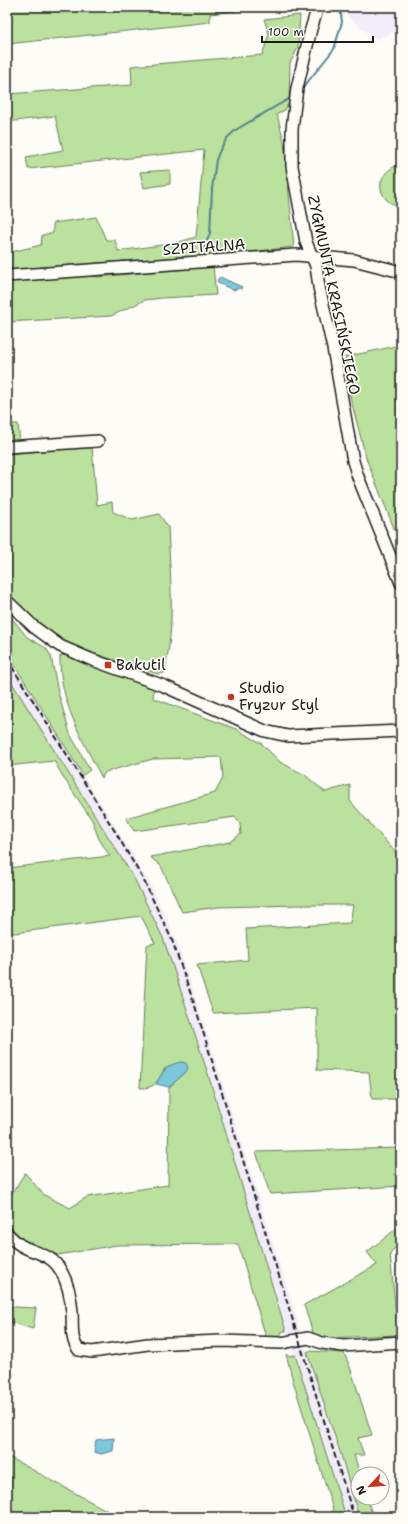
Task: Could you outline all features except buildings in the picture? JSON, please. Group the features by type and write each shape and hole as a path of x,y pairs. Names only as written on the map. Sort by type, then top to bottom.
{"street":[{"name":"ZYGMUNTA KRASIŃSKIEGO","path":"318,7 311,29 297,88 292,129 292,166 306,242 316,266 319,287 333,348 353,461 358,477 401,583"},
{"name":"SZPITALNA","path":"7,276 296,254 354,260 401,272"},
{"path":"7,447 98,441"},
{"path":"7,601 34,627 52,641 90,659 164,686 265,731 288,736 401,732"},
{"path":"7,1233 25,1247 42,1253 56,1262 67,1283 72,1310 73,1341 79,1350 92,1352 148,1344 221,1341 281,1343 308,1338 322,1343 343,1346 401,1342"}],"shaded area":[{"path":"346,7 401,7 401,28 377,40 347,16"},
{"path":"7,653 134,857 154,892 175,937 204,1024 350,1488 350,1506 356,1506 359,1517 346,1517 286,1331 208,1074 163,938 149,908 109,837 7,675"}],"green space":[{"path":"7,7 270,7 210,14 210,22 7,44"},
{"path":"300,15 298,48 290,63 289,102 285,110 277,114 284,142 294,247 213,256 177,257 7,270 7,253 41,245 42,235 53,233 53,223 96,217 106,240 115,240 118,251 176,243 196,237 204,150 28,169 26,157 63,150 55,116 7,122 7,94 132,85 131,66 262,55 269,34 264,19"},
{"path":"401,165 401,210 387,200 382,194 381,188 382,179 385,174 393,167"},
{"path":"170,170 170,184 144,188 140,172"},
{"path":"213,266 216,295 145,300 111,316 7,322 7,280 78,275 98,277"},
{"path":"401,345 401,546 366,458 350,396 345,357"},
{"path":"7,424 18,424 20,443 7,444"},
{"path":"92,447 97,505 112,502 113,512 132,520 159,514 168,527 171,582 171,619 168,655 164,673 158,674 65,644 7,602 7,454"},
{"path":"7,612 27,637 46,648 51,656 58,692 70,734 90,770 83,775 7,653"},
{"path":"68,654 154,685 153,698 236,729 261,743 280,762 305,775 325,792 350,785 350,801 397,854 401,853 401,1099 372,1099 369,1072 317,1070 317,1008 213,1013 197,965 248,960 246,929 350,923 353,905 218,907 182,912 161,866 150,857 230,842 241,834 240,824 235,817 134,831 126,818 215,793 223,778 221,757 153,759 105,772 102,778 73,719 63,688 60,656"},
{"path":"7,675 134,878 163,938 208,1074 286,1331 281,1332 281,1341 266,1337 238,1244 117,1245 58,1255 28,1244 7,1224 7,1201 25,1173 44,1195 70,1208 87,1197 168,1185 169,1087 186,1072 165,1068 156,1083 150,1087 140,1088 147,945 155,943 141,916 7,934 7,868 110,856 99,839 92,820 54,761 7,766"},
{"path":"401,1148 401,1186 270,1194 256,1152"},
{"path":"401,1225 401,1242 390,1253 398,1335 324,1338 313,1333 304,1305 377,1265 367,1252"},
{"path":"7,1306 36,1308 33,1329 7,1321"},
{"path":"307,1352 344,1353 372,1435 358,1438 364,1455 354,1455 357,1466 350,1466 350,1486 341,1455"},
{"path":"286,1354 289,1356 295,1355 346,1517 329,1517 333,1509"},
{"path":"7,1456 119,1517 7,1517"},
{"path":"356,1506 370,1506 373,1517 359,1517"}],"water":[{"path":"220,277 242,287 241,289 239,288 233,290 218,283 217,280"},
{"path":"181,1062 186,1063 188,1068 186,1072 169,1087 156,1084 168,1067"},
{"path":"114,1438 113,1451 101,1454 94,1452 96,1440"}],"waterway":[{"path":"302,89 334,49 342,22 340,7"},
{"path":"202,254 210,233 212,189 216,160 220,150 227,138 237,129 292,97"}],"railway":[{"path":"7,659 116,833 143,879 172,940 195,1006 354,1517"}],"place":[{"name":"Bakutil","path":"108,665"},
{"name":"Studio Fryzur Styl","path":"231,697"}]}
